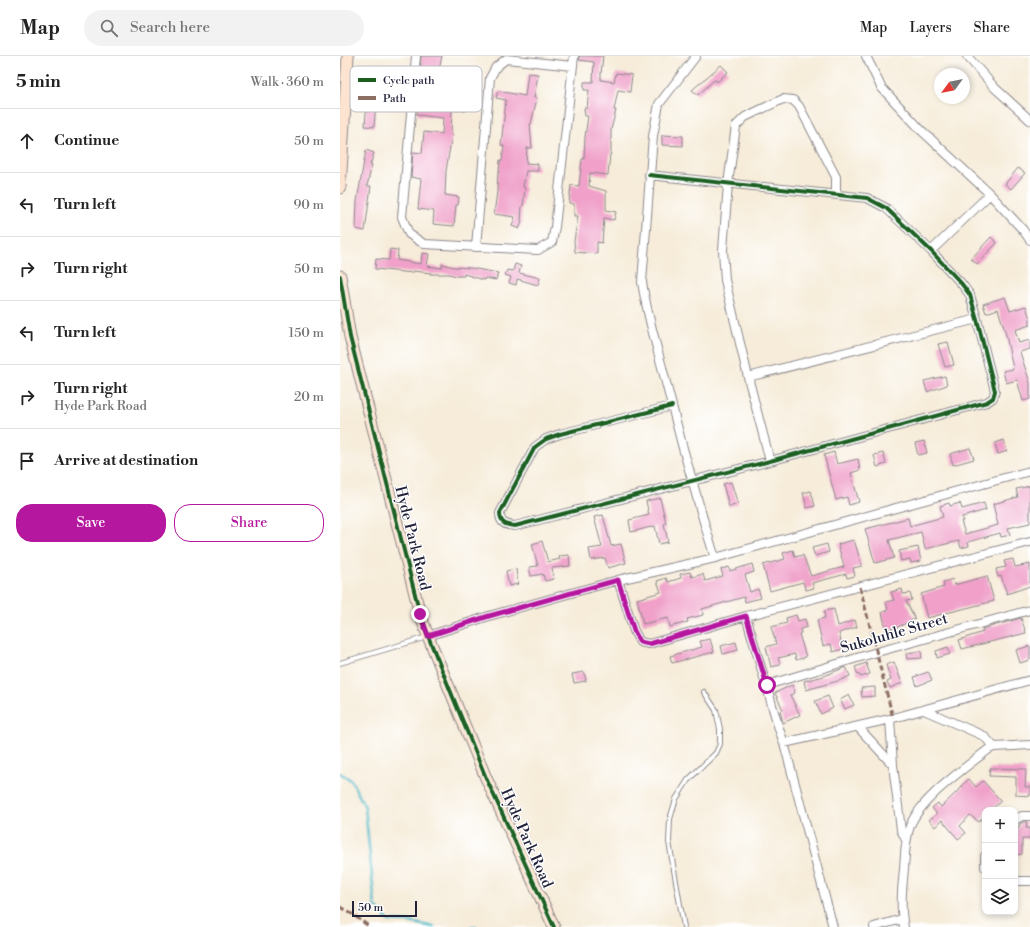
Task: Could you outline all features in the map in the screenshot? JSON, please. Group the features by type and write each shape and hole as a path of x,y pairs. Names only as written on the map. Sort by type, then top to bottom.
{"street":[{"path":"340,188 348,56"},
{"path":"415,66 416,56"},
{"path":"411,112 402,217 409,234 424,244 538,250 552,242 555,227 574,56"},
{"path":"696,56 659,104 653,136 649,175 642,282 645,301 672,406 714,558"},
{"path":"866,56 881,87 921,130 990,194 1024,230 1030,240"},
{"path":"967,56 995,88 1030,120"},
{"path":"476,247 490,78 496,67 506,59 573,66"},
{"path":"770,461 748,378 725,280 723,250 728,184 736,126 745,116 783,99 792,100 803,114 836,177 836,194"},
{"path":"649,175 867,198 886,208 962,283 970,295 995,391 993,398 987,402 770,461 515,526 507,526 502,522 500,513 535,447 560,434 672,406"},
{"path":"931,251 990,194"},
{"name":"Hyde Park Road","path":"340,276 350,336 418,606 428,636 486,778 554,927"},
{"path":"748,378 977,319"},
{"path":"428,636 489,616 618,580 714,558 1030,471"},
{"path":"618,580 634,631 640,642 649,644 746,616 1030,542"},
{"name":"Sukoluhle Street","path":"767,685 877,652 1030,610"},
{"path":"746,616 784,743 833,927"},
{"path":"784,743 890,719 1030,680"},
{"path":"924,710 984,736 994,747"},
{"path":"890,719 893,765 901,830 906,840"},
{"path":"858,727 893,765"},
{"path":"874,927 903,923 901,905 906,840 910,826 930,798 989,749 994,747 1030,745"},
{"path":"1018,818 1022,816 1030,816"},
{"path":"1018,881 1030,881"}],"lane":[{"path":"340,663 428,636"},
{"path":"684,927 669,842 670,819 676,799 688,780 716,753 720,744 720,729 716,710 704,692"}],"building":[{"path":"421,56 442,56 440,66 420,66"},
{"path":"580,56 603,56 601,80 614,82 616,73 632,75 630,92 618,90 614,110 616,110 611,130 611,154 608,175 590,173 589,186 606,191 606,210 616,212 614,220 604,218 602,243 597,242 597,254 575,252 574,241 578,216 574,216 574,204 569,203 571,185 579,186 582,159 584,159 588,116 585,116 584,108 587,108 589,90 584,90 584,82 593,82 594,62 579,60"},
{"path":"721,65 728,72 717,82 716,80 713,81 698,95 692,90"},
{"path":"528,73 538,74 534,98 537,98 530,124 532,148 527,148 526,163 538,164 538,171 526,171 523,187 525,188 522,206 522,222 519,229 512,226 515,217 494,214 498,172 499,173 500,160 502,161 504,146 501,145 506,100 496,98 498,91 525,96"},
{"path":"366,112 375,112 374,127 365,126"},
{"path":"417,112 452,112 452,135 446,171 445,195 459,197 458,205 456,205 454,226 433,224 434,211 418,209 421,179 411,177 413,152 422,153 424,132 442,134 443,118 417,115"},
{"path":"662,135 683,136 683,146 662,145"},
{"path":"366,150 374,153 370,165 372,165 367,186 371,186 365,231 356,229 357,201"},
{"path":"1018,168 1025,173 1011,189 1005,184"},
{"path":"991,237 997,243 977,264 971,259"},
{"path":"390,249 398,250 397,260 421,264 422,253 429,254 427,266 442,268 442,264 498,273 496,280 485,278 484,280 464,274 464,276 456,276 449,274 430,274 431,273 413,271 413,273 375,269 376,259 389,260"},
{"path":"515,264 521,266 519,273 540,278 538,285 517,279 516,285 509,283 511,277 505,275 507,270 513,271"},
{"path":"1005,297 1010,311 1026,306 1030,319 1030,325 1015,330 1019,343 1030,340 1030,349 1020,352 1030,383 1030,399 1023,401 1017,380 1006,383 1003,371 1013,369 1006,335 998,309 986,313 983,304"},
{"path":"948,342 954,365 945,367 938,344"},
{"path":"945,376 947,385 927,392 924,381"},
{"path":"1004,440 1007,451 998,454 995,443"},
{"path":"924,441 927,453 918,455 915,443"},
{"path":"970,448 974,459 953,465 950,454"},
{"path":"834,452 837,464 858,459 860,470 851,473 859,502 849,505 847,497 836,500 824,455"},
{"path":"883,453 886,464 877,467 874,455"},
{"path":"731,482 738,504 729,507 723,484"},
{"path":"1030,486 1030,523 1008,528 1010,535 1001,537 1000,533 968,542 969,546 961,548 959,541 925,549 921,532 889,540 894,558 875,563 865,529 908,518 910,526 943,517 940,506 949,503 950,506 960,503 962,509 984,503 986,510 962,517 963,521 961,521 965,534 998,525 993,504 1018,497 1016,489"},
{"path":"811,491 815,506 807,508 803,493"},
{"path":"660,498 666,523 664,524 668,542 659,544 655,526 631,532 629,520 649,515 646,501"},
{"path":"603,515 611,546 621,544 626,563 608,568 605,558 591,560 589,549 602,547 594,517"},
{"path":"854,540 862,566 853,568 855,576 847,578 846,574 812,583 814,588 806,590 803,582 770,591 763,565 785,559 783,553 793,550 795,557 803,555 811,576 844,567 838,544"},
{"path":"542,541 548,562 560,559 559,556 569,555 570,566 552,568 554,579 545,581 543,574 531,576 529,567 538,566 532,544"},
{"path":"827,544 829,552 815,556 812,548"},
{"path":"918,547 921,561 911,563 910,559 901,561 899,551"},
{"path":"1013,559 1015,567 1030,564 1030,586 1007,594 1001,576 998,577 996,569 1006,567 1004,561"},
{"path":"752,564 754,572 745,575 750,592 758,589 761,598 745,602 744,597 702,609 703,615 687,619 688,622 670,627 668,618 643,624 637,599 661,592 657,581 666,578 668,582 681,578 680,574 690,572 692,577 703,574 705,581 723,576 721,569 729,567 730,571"},
{"path":"516,569 518,584 509,586 506,571"},
{"path":"987,576 994,601 927,618 921,594 944,587 943,582 953,579 954,585"},
{"path":"902,589 903,594 910,593 912,600 906,601 915,619 898,627 886,630 882,612 888,610 886,602 894,600 891,592"},
{"path":"834,609 838,626 855,620 857,627 839,633 843,649 833,652 831,644 823,646 817,620 825,618 824,611"},
{"path":"796,615 798,621 805,619 807,627 800,629 801,633 799,634 806,657 796,660 795,654 778,658 780,665 771,667 766,647 776,644 771,627 787,623 786,618"},
{"path":"1021,618 1026,633 962,649 959,640 983,632 982,629"},
{"path":"710,639 714,652 672,663 670,656 702,647 700,641"},
{"path":"736,642 738,650 723,654 721,646"},
{"path":"1030,646 1030,660 1020,663 1016,650"},
{"path":"948,647 950,654 937,658 936,651"},
{"path":"921,651 922,658 907,659 906,653"},
{"path":"894,662 902,683 890,688 887,682 891,680 886,665"},
{"path":"866,663 870,674 861,677 858,675 855,667"},
{"path":"846,667 850,676 806,690 804,681 824,676"},
{"path":"584,672 586,681 574,683 572,674"},
{"path":"928,672 932,680 917,686 914,677"},
{"path":"792,685 795,693 790,695 800,715 783,723 780,711 783,710 775,693"},
{"path":"875,687 875,696 862,697 861,688"},
{"path":"849,695 854,705 845,709 840,700"},
{"path":"828,696 833,708 821,714 815,701"},
{"path":"990,768 1026,769 1025,787 1030,787 1030,796 1016,795 1016,777 989,776"},
{"path":"969,779 976,787 983,781 1001,801 994,807 982,807 982,818 979,822 970,815 960,826 966,833 958,839 942,820 935,827 929,820 937,814 932,808 938,803 941,807 963,786 962,785"},
{"path":"1027,822 1026,828 1030,828 1030,839 1022,839 1022,854 1018,855 1018,828 1020,824"}],"waterway":[{"path":"340,773 351,780 365,807 375,906 389,921 409,922 434,927"},
{"path":"470,927 476,927"}],"marked path":[{"path":"860,587 893,718"},
{"path":"340,907 370,927"}],"cycle path":[{"path":"649,175 867,198 886,208 931,251 961,283 970,295 995,391 993,398 987,402 770,461 515,526 502,522 500,513 535,447 546,439 560,434 672,406"},
{"path":"340,276 350,337 420,614 486,778 554,927"}],"route":[{"path":"420,614 428,636 489,616 618,580 634,631 640,642 649,644 746,616 767,685"}]}
